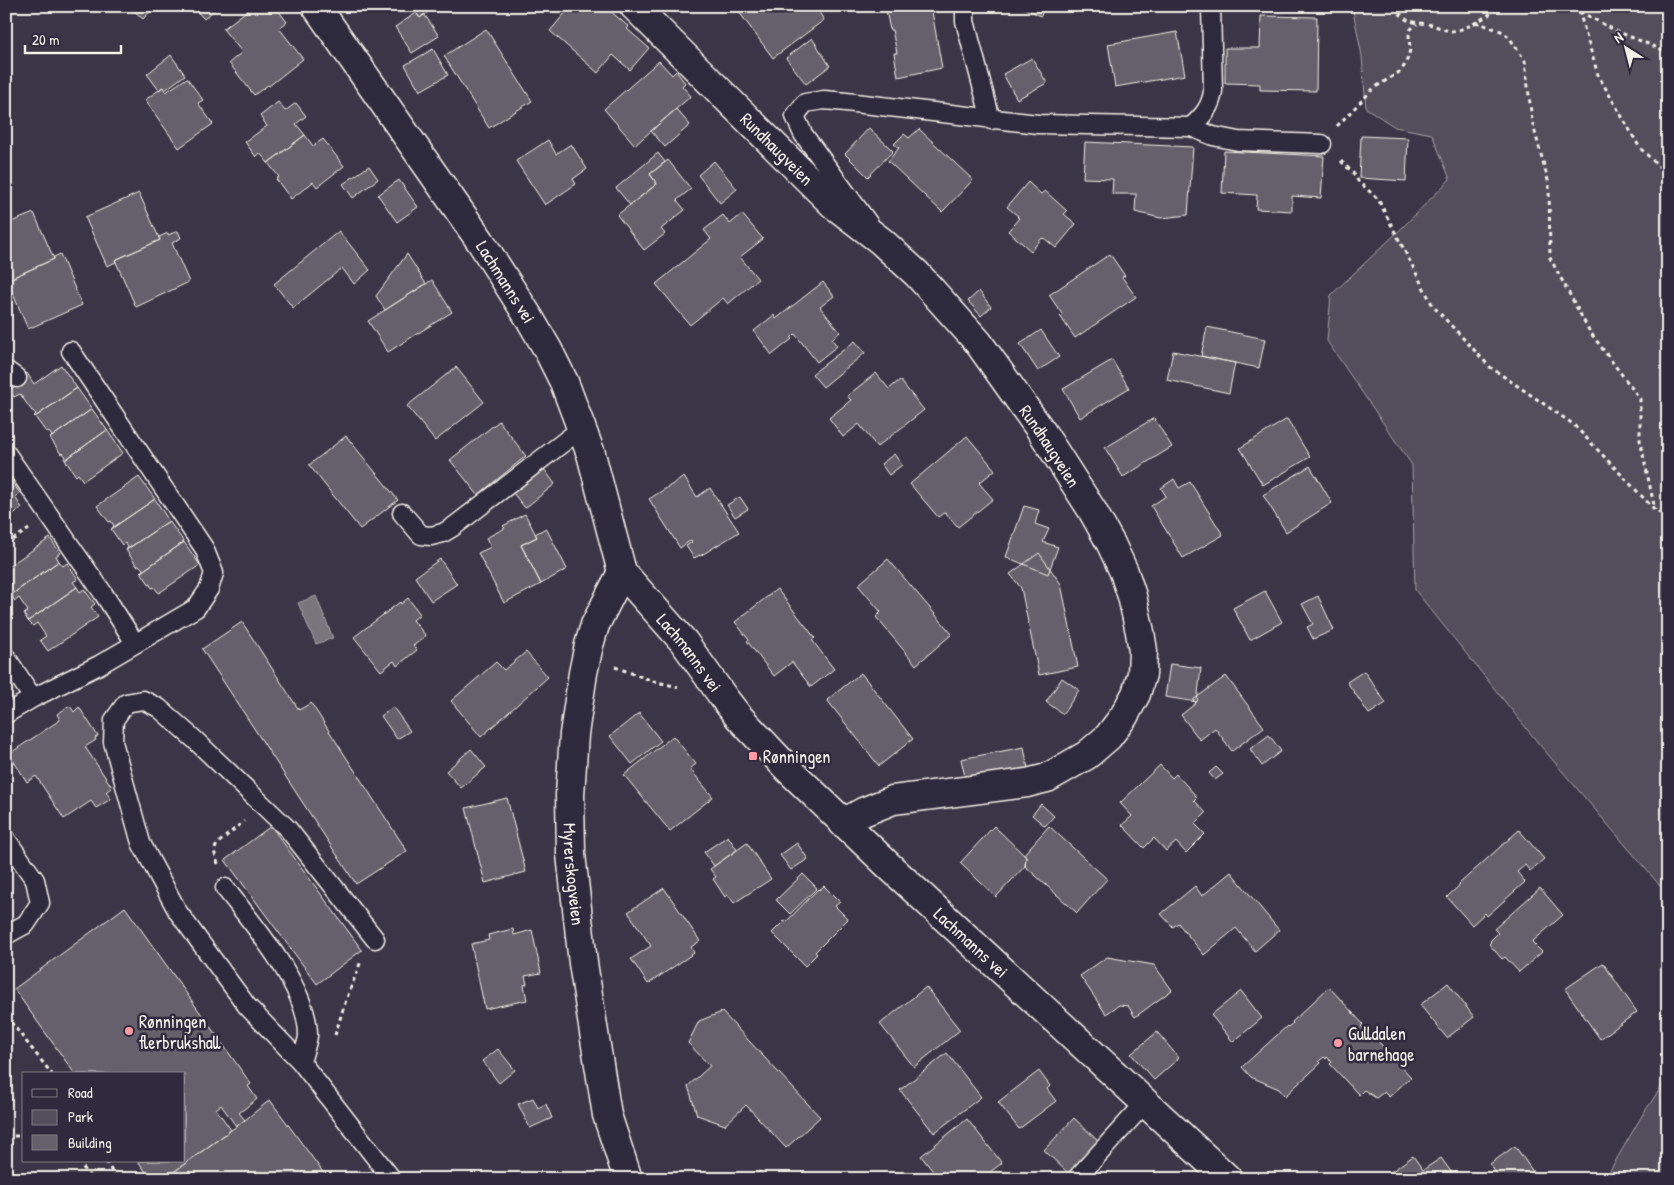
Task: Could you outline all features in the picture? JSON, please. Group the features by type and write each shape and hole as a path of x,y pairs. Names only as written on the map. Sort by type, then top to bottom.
{"street":[{"name":"Lachmanns vei","path":"316,6 505,278 548,350 564,382 591,454 622,572 684,642 738,716 788,769 843,823 1228,1179"},
{"name":"Rundhaugveien","path":"634,6 834,205 881,240 917,274 978,342 1042,432 1087,502 1111,544 1124,572 1132,596 1143,651 1142,674 1136,694 1124,716 1108,737 1087,755 1047,778 1027,783 893,800 863,812 843,823"},
{"name":"Myrerskogveien","path":"622,572 595,625 589,645 574,734 570,795 571,854 583,963 607,1115 628,1179"}],"lane":[{"path":"965,6 965,21 991,120"},
{"path":"1191,127 1204,115 1212,101 1211,6"},
{"path":"881,240 803,134 795,116 805,103 824,100 1038,124 1191,127 1213,136 1238,141 1322,144"},
{"path":"6,714 99,664 196,608 209,589 214,573 204,548 71,351"},
{"path":"402,513 421,535 431,536 443,533 475,511 582,428"},
{"path":"6,453 136,643"},
{"path":"6,657 33,698"},
{"path":"375,939 288,829 264,805 159,708 143,700 126,703 114,720 113,742 141,843 178,912 246,1006 301,1062 392,1179"},
{"path":"6,839 35,880 40,903 26,924 6,935"},
{"path":"225,888 262,936 293,984 301,1001 307,1020 308,1037 301,1062"},
{"path":"1076,1179 1145,1103"}],"path":[{"path":"1395,6 1400,16 1407,21 1454,31 1476,22 1502,6"},
{"path":"1565,6 1579,11 1616,31 1668,52"},
{"path":"1579,11 1598,76 1640,148 1668,176"},
{"path":"1476,22 1501,30 1509,37 1525,61 1532,121 1548,184 1550,258 1590,332 1640,399 1640,440 1656,510"},
{"path":"1339,123 1374,88 1401,71 1410,50 1409,35 1411,29 1416,24"},
{"path":"1322,144 1378,199 1433,306 1490,367 1573,424 1656,510 1668,516"},
{"path":"608,665 652,681 674,686"},
{"path":"221,870 214,851 217,844 264,805"},
{"path":"334,1036 359,964 375,939"},
{"path":"6,1016 50,1072"},
{"path":"6,1136 22,1136"},
{"path":"79,1162 92,1179"},
{"path":"107,1162 116,1179"}],"green space":[{"path":"1352,6 1668,6 1668,895 1539,744 1415,590 1412,465 1327,341 1331,295 1404,226 1450,179 1432,134 1395,127 1366,108 1362,56"},
{"path":"1668,1077 1668,1179 1605,1179 1643,1114"}],"shaded area":[{"path":"316,596 333,638 316,644 298,603"}],"building":[{"path":"129,6 155,6 143,19"},
{"path":"192,6 219,6 204,19"},
{"path":"253,6 275,6 287,22 279,28 303,59 269,86 254,95 229,63 242,52 223,29"},
{"path":"412,6 437,6 420,18"},
{"path":"571,6 602,6 629,27 627,29 649,48 630,70 613,55 598,73 550,31"},
{"path":"739,6 815,6 824,20 773,58 736,8"},
{"path":"907,6 931,6 942,68 898,77 894,53 897,53 886,10"},
{"path":"1019,6 1044,6 1041,16"},
{"path":"416,13 420,18 424,14 439,36 412,53 395,27"},
{"path":"1261,16 1317,17 1316,91 1260,90 1260,84 1225,83 1225,48 1260,48"},
{"path":"486,29 532,101 489,128 444,56"},
{"path":"1177,32 1185,75 1115,87 1108,44"},
{"path":"812,38 830,66 806,84 786,58"},
{"path":"433,49 448,75 420,91 405,65"},
{"path":"171,55 185,75 165,90 163,87 159,90 147,74"},
{"path":"1032,58 1047,83 1017,99 1003,74"},
{"path":"659,61 672,75 676,71 685,83 682,86 691,96 635,145 604,109"},
{"path":"187,78 203,100 198,103 213,124 179,148 145,100 163,87 166,92"},
{"path":"278,102 285,111 296,103 306,116 296,124 305,135 268,163 260,153 256,157 245,142 267,126 260,116"},
{"path":"676,109 690,125 665,147 651,131"},
{"path":"869,128 893,151 868,177 845,154"},
{"path":"919,129 973,180 942,212 888,161 899,148 894,144 904,134 909,138"},
{"path":"305,135 313,146 323,139 344,166 317,187 313,182 291,199 276,179 279,177 268,163"},
{"path":"1361,136 1408,138 1406,181 1359,178"},
{"path":"548,140 556,154 571,144 587,169 573,179 576,184 545,205 516,161"},
{"path":"1085,142 1193,147 1188,215 1161,218 1135,212 1136,194 1112,194 1113,179 1083,178"},
{"path":"1224,151 1324,156 1321,198 1292,196 1292,211 1256,209 1257,195 1222,193"},
{"path":"658,153 665,162 650,174 657,184 630,205 616,188"},
{"path":"668,160 691,189 677,200 685,210 661,229 665,234 644,250 617,215 657,184 650,174"},
{"path":"714,161 737,189 720,203 698,175"},
{"path":"369,166 378,179 353,198 343,184"},
{"path":"399,180 418,207 397,222 378,195"},
{"path":"1028,182 1041,194 1045,191 1067,211 1064,214 1076,224 1056,248 1042,238 1031,251 1008,231 1019,218 1007,207"},
{"path":"139,193 160,240 115,260 116,262 107,266 85,217"},
{"path":"34,213 54,259 7,280 9,284 6,285 6,224"},
{"path":"742,214 763,239 740,257 758,279 728,304 723,298 690,325 656,284 711,239 704,230 723,215 730,224"},
{"path":"178,231 181,238 172,243 189,282 136,307 115,260 160,240 159,237"},
{"path":"339,231 370,270 354,284 342,268 293,308 274,284"},
{"path":"60,254 82,305 28,329 7,280 54,259 54,257"},
{"path":"407,254 426,284 385,310 376,296"},
{"path":"1110,254 1125,276 1122,277 1136,297 1075,338 1049,295"},
{"path":"432,280 452,312 388,352 368,321"},
{"path":"823,282 834,296 820,307 840,332 832,339 837,346 817,362 795,334 792,339 772,355 754,331 774,315 776,319"},
{"path":"979,291 991,307 981,316 968,301"},
{"path":"1207,327 1265,339 1259,368 1201,356"},
{"path":"1041,330 1059,357 1038,371 1020,344"},
{"path":"855,341 865,353 823,387 812,374"},
{"path":"1173,351 1235,363 1229,393 1167,380"},
{"path":"1112,360 1129,388 1080,418 1063,389"},
{"path":"61,365 77,388 35,417 36,414 20,394 14,397 7,387 27,373 34,384"},
{"path":"456,367 484,402 435,441 407,406"},
{"path":"876,373 889,389 900,380 924,410 877,447 859,424 843,437 829,418 851,400 847,396"},
{"path":"77,388 92,409 50,438 52,436 48,431 46,432 35,417"},
{"path":"92,409 107,430 65,460 64,458 66,457 63,453 61,454 50,438"},
{"path":"1154,418 1172,447 1123,477 1105,448"},
{"path":"1287,419 1310,457 1263,485 1240,448"},
{"path":"499,421 526,456 478,495 450,460"},
{"path":"107,430 123,453 83,481 78,474 76,476 65,460"},
{"path":"346,436 398,500 360,529 309,465"},
{"path":"967,436 995,470 979,483 993,499 958,527 945,512 938,517 910,484"},
{"path":"894,454 902,465 889,475 881,464"},
{"path":"1310,466 1332,503 1286,532 1263,495"},
{"path":"544,469 555,484 525,508 513,493"},
{"path":"139,477 155,499 111,529 114,526 111,521 109,522 97,506"},
{"path":"684,477 697,497 710,488 739,532 694,558 686,546 692,542 691,540 680,548 649,499"},
{"path":"9,478 20,493 15,497 22,508 6,519 6,480"},
{"path":"1174,479 1179,488 1190,482 1223,535 1183,558 1151,506 1166,496 1161,488"},
{"path":"740,497 748,509 735,517 727,505"},
{"path":"155,499 169,521 126,550 128,547 125,543 122,545 111,529"},
{"path":"1024,506 1039,510 1035,524 1049,529 1043,542 1058,547 1048,574 1006,557"},
{"path":"525,514 537,537 521,545 541,584 504,603 478,553 491,547 486,538"},
{"path":"169,521 184,542 141,572 143,569 139,565 137,566 126,550"},
{"path":"546,528 567,569 541,584 521,545 537,537 535,534"},
{"path":"50,538 60,553 56,556 59,561 11,595 6,589 10,586 6,581 6,568"},
{"path":"184,542 200,565 159,593 154,587 152,588 141,572"},
{"path":"1039,553 1061,584 1078,667 1039,675 1021,588 1010,574"},
{"path":"440,559 457,584 431,601 415,577"},
{"path":"888,559 952,634 916,665 876,617 881,612 858,585"},
{"path":"59,561 63,566 67,563 78,579 73,582 77,587 28,621 24,614 28,611 19,598 15,601 11,595"},
{"path":"77,587 80,592 84,589 95,604 91,607 98,617 48,651 40,640 46,636 37,623 33,626 28,621"},
{"path":"777,589 815,638 812,640 834,669 811,687 792,662 774,676 735,622"},
{"path":"1265,591 1282,622 1250,640 1233,608"},
{"path":"1318,596 1334,630 1313,639 1307,627 1313,624 1302,604"},
{"path":"408,598 420,614 413,620 426,636 413,646 417,650 397,666 394,661 381,671 354,637"},
{"path":"242,622 299,710 311,703 407,851 356,884 202,649"},
{"path":"526,652 548,677 481,737 451,701 496,662 504,670"},
{"path":"1170,664 1201,668 1197,702 1165,697"},
{"path":"1364,671 1386,703 1369,714 1347,682"},
{"path":"861,673 913,739 879,766 827,700"},
{"path":"1226,676 1264,727 1232,751 1215,728 1200,740 1181,715 1196,703 1193,700"},
{"path":"1062,678 1079,690 1063,714 1046,702"},
{"path":"70,706 74,712 79,707 98,736 95,738 96,740 85,747 112,787 106,792 111,799 96,808 91,801 64,819 36,776 27,782 9,754 60,720 57,714"},
{"path":"393,707 410,731 397,739 381,716"},
{"path":"639,713 661,741 632,764 610,736"},
{"path":"1269,735 1281,751 1262,766 1250,749"},
{"path":"673,736 696,764 690,769 713,797 670,831 624,775"},
{"path":"1024,747 1028,769 966,781 961,759"},
{"path":"471,749 486,767 461,788 446,771"},
{"path":"1160,765 1172,778 1176,774 1197,797 1194,800 1206,813 1195,824 1205,834 1186,853 1176,842 1166,851 1154,838 1144,848 1122,825 1132,816 1120,803"},
{"path":"1216,767 1223,774 1215,780 1209,773"},
{"path":"507,798 526,872 485,883 466,808"},
{"path":"1041,804 1054,816 1045,826 1032,815"},
{"path":"271,826 362,950 317,984 225,860"},
{"path":"994,826 1026,857 1025,866 996,897 960,863"},
{"path":"1049,826 1107,879 1077,913 1025,866 1026,857 1024,854"},
{"path":"1519,830 1544,859 1530,871 1525,865 1517,872 1525,882 1487,916 1485,913 1472,925 1447,897"},
{"path":"728,836 737,850 714,866 704,852"},
{"path":"747,843 771,879 734,903 728,895 725,897 713,879 716,877 710,869"},
{"path":"797,843 808,859 791,870 780,855"},
{"path":"1231,872 1279,930 1255,951 1236,928 1204,955 1178,923 1173,927 1161,914 1195,886 1202,896"},
{"path":"803,874 817,888 790,914 776,900"},
{"path":"824,886 840,902 835,906 848,919 815,952 817,954 805,966 772,933 784,921 786,922 818,889"},
{"path":"664,888 700,941 691,947 694,953 648,984 631,959 651,946 628,912"},
{"path":"1540,888 1563,915 1532,942 1542,952 1519,972 1505,957 1502,959 1489,944 1498,933 1494,929"},
{"name":"Rønningen flerbrukshall","path":"125,907 251,1084 248,1086 257,1099 239,1113 245,1120 236,1126 221,1105 216,1109 231,1130 164,1179 151,1179 139,1162 185,1162 185,1072 74,1072 14,989"},
{"path":"513,929 514,935 532,930 541,973 525,976 527,984 524,985 527,1000 485,1009 471,944 489,940 488,935"},
{"path":"1107,957 1154,965 1172,990 1135,1017 1128,1006 1119,1005 1106,1014 1080,976"},
{"path":"1603,963 1637,1012 1600,1039 1565,989"},
{"path":"1448,983 1474,1017 1447,1038 1420,1005"},
{"path":"926,987 960,1030 914,1067 880,1024"},
{"path":"1329,987 1363,1024 1361,1026 1366,1031 1367,1029 1411,1077 1389,1097 1384,1092 1376,1098 1364,1090 1359,1095 1330,1064 1332,1062 1327,1057 1319,1061 1321,1063 1285,1096 1279,1089 1251,1077 1242,1067 1287,1026 1293,1023"},
{"path":"1241,991 1262,1018 1233,1042 1211,1015"},
{"path":"722,1012 820,1117 786,1148 746,1105 725,1125 697,1115 688,1086 710,1066 688,1043 699,1021"},
{"path":"1157,1032 1179,1058 1154,1080 1131,1054"},
{"path":"498,1049 515,1070 499,1083 482,1061"},
{"path":"947,1053 981,1097 934,1133 900,1090"},
{"path":"1039,1071 1050,1086 1047,1089 1056,1101 1019,1129 998,1102"},
{"path":"533,1098 538,1108 546,1104 552,1118 530,1128 518,1104"},
{"path":"270,1100 328,1179 164,1179 245,1120"},
{"path":"1074,1118 1099,1142 1069,1174 1044,1150"},
{"path":"967,1119 1002,1163 981,1179 939,1179 921,1156"},
{"path":"1515,1146 1538,1179 1500,1179 1490,1164"},
{"path":"1413,1156 1423,1170 1441,1158 1452,1173 1445,1179 1381,1179"},
{"path":"760,1171 766,1179 748,1179"}],"place":[{"name":"Rønningen","path":"753,756"},
{"name":"Rønningen flerbrukshall","path":"129,1031"},
{"name":"Gulldalen barnehage","path":"1338,1043"}]}
